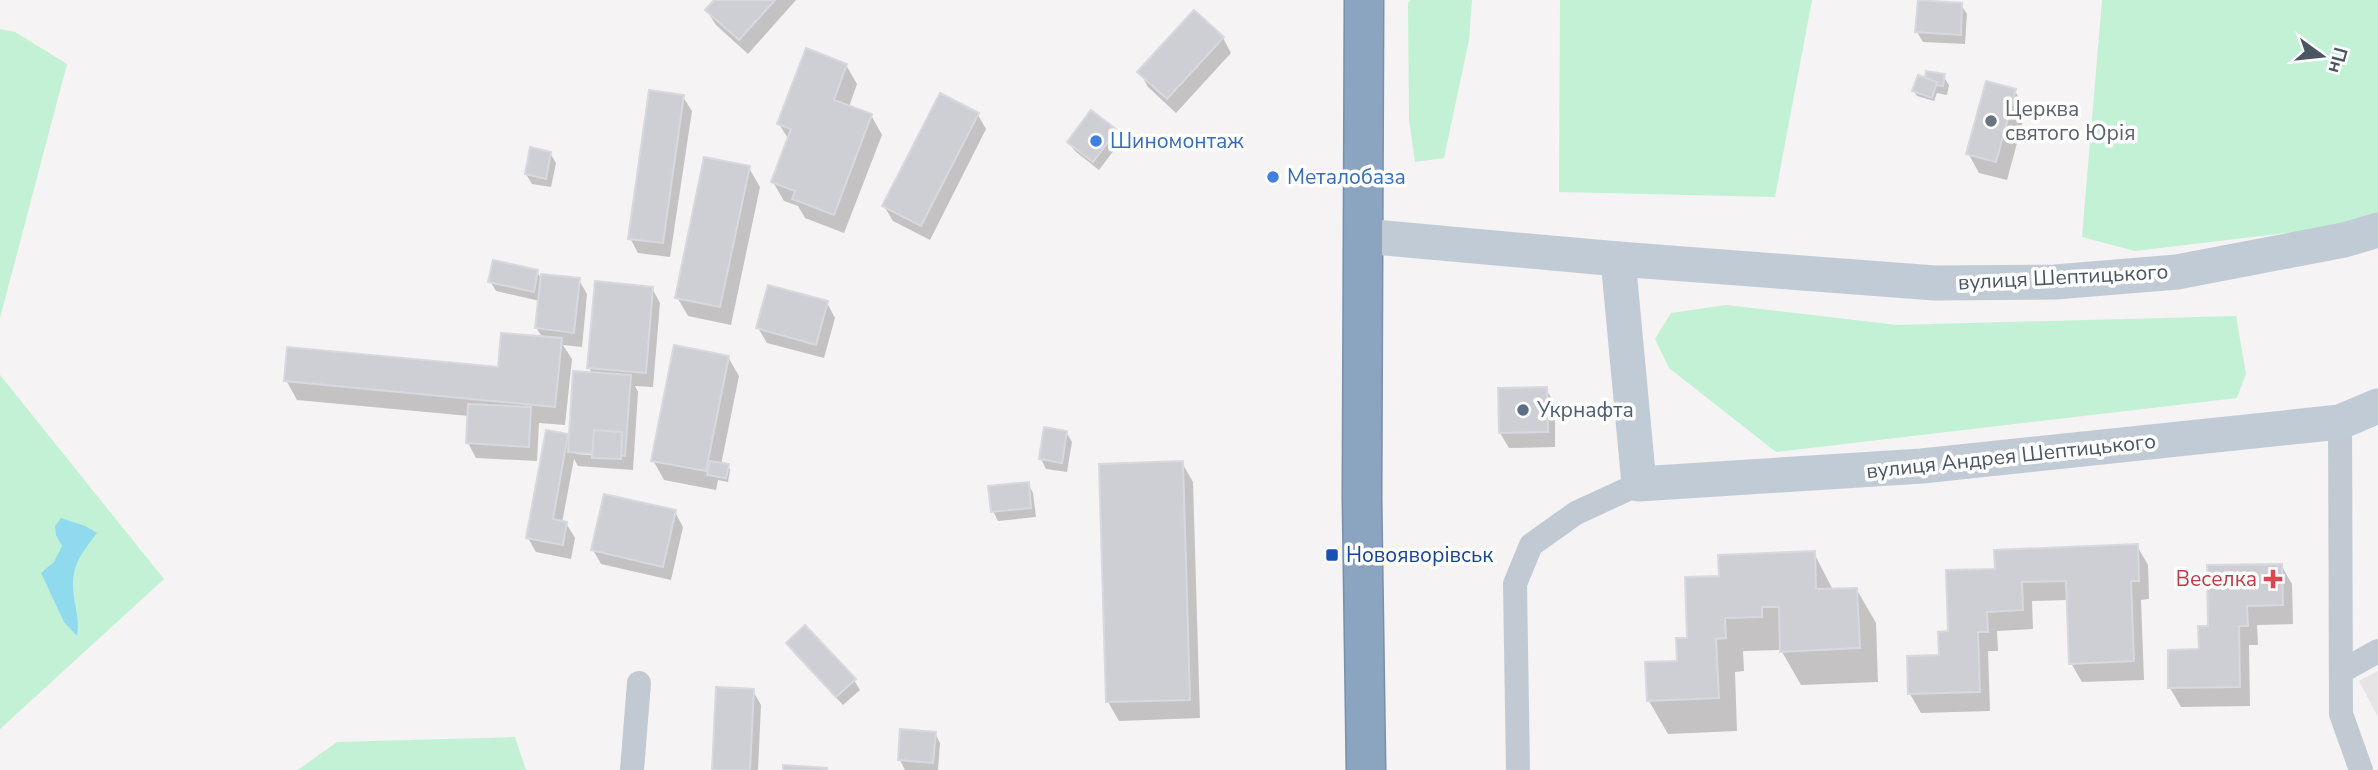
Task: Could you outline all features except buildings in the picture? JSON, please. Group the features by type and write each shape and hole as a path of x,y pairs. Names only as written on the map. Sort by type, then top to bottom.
{"highway":[{"path":"1364,0 1362,498 1366,770"}],"street":[{"name":"вулиця Шептицького","path":"1363,236 1935,283 2055,282 2177,272 2344,240 2378,230"},
{"path":"1518,770 1515,584 1531,545 1576,513 1639,484 1618,259"},
{"name":"вулиця Андрея Шептицького","path":"1639,484 1922,466 2340,422 2378,405"},
{"path":"2340,422 2341,714 2361,770"},
{"path":"2342,671 2378,652"},
{"path":"632,770 639,682"}],"shaded area":[{"path":"2378,671 2378,717 2359,681"}],"green space":[{"path":"1411,0 1472,0 1469,40 1444,158 1415,162 1409,119 1408,3"},
{"path":"1560,0 1812,0 1775,197 1559,192"},
{"path":"2102,0 2378,0 2378,214 2336,227 2135,251 2082,237"},
{"path":"0,29 15,32 67,64 0,318"},
{"path":"1726,305 1897,325 2236,316 2246,374 2237,398 1776,452 1669,368 1655,339 1671,313"},
{"path":"0,375 164,579 0,729"},
{"path":"515,737 526,770 298,770 337,742"}],"water":[{"path":"61,518 97,533 84,550 74,573 77,636 64,622 41,573 54,562 62,546 55,526"}],"place":[{"name":"Церква святого Юрія","path":"1991,121"},
{"name":"Шиномонтаж","path":"1096,141"},
{"name":"Металобаза","path":"1273,177"},
{"name":"Укрнафта","path":"1523,410"},
{"name":"Новояворівськ","path":"1332,555"},
{"name":"Веселка","path":"2273,579"}]}
